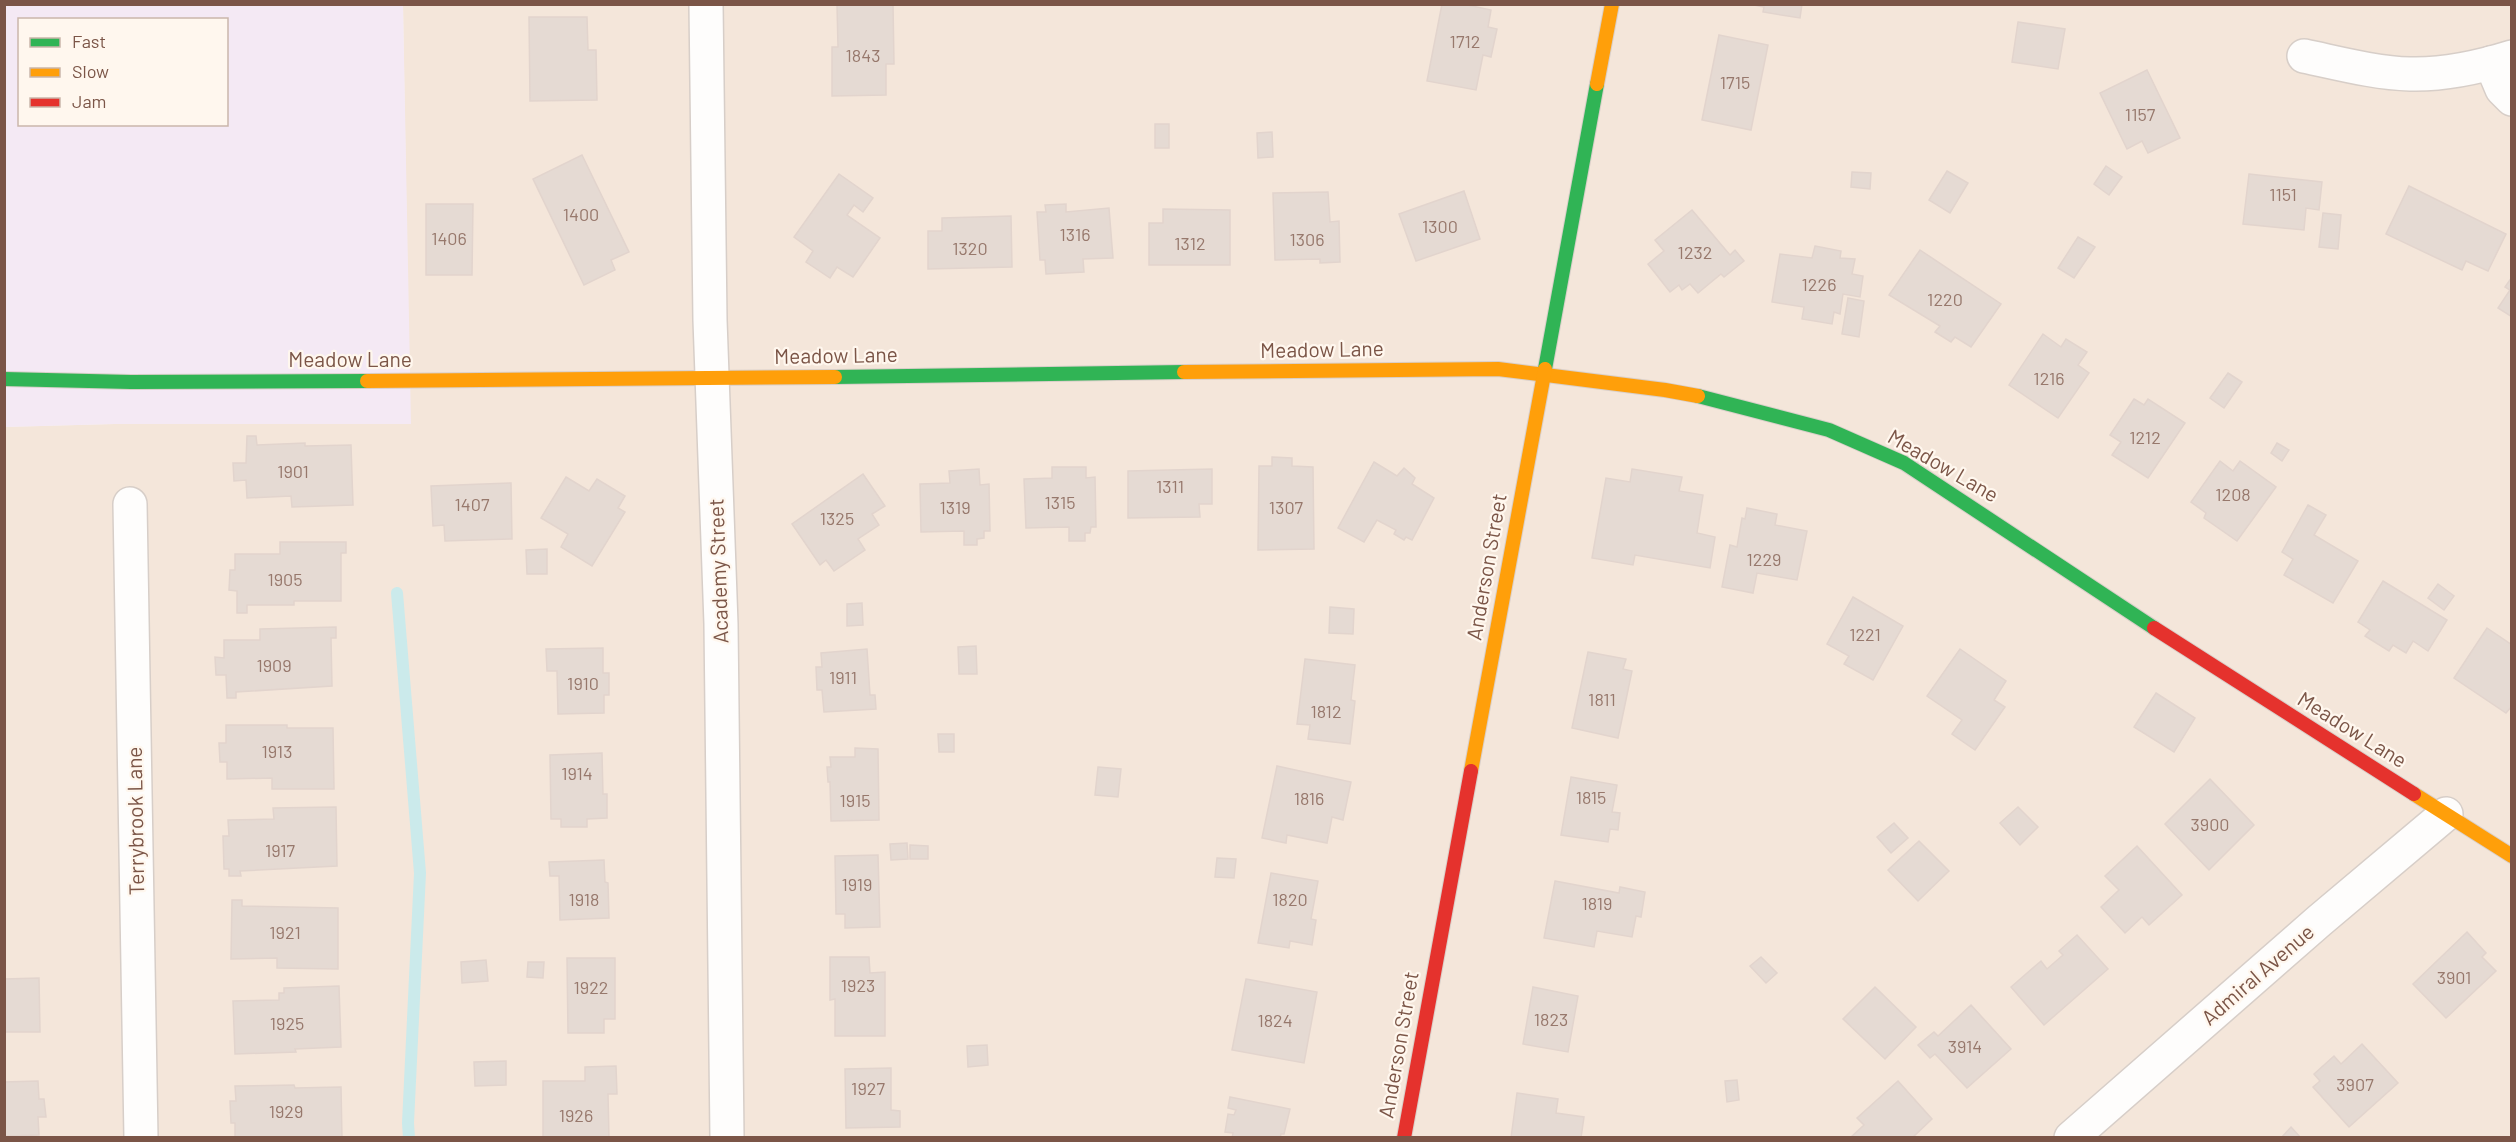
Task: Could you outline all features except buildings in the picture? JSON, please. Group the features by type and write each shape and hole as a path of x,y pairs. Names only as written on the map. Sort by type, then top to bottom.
{"street":[{"name":"Academy Street","path":"706,4 713,380 721,624 727,1137"},
{"name":"Anderson Street","path":"1404,1137 1612,4"},
{"path":"2304,56 2409,74 2441,72 2501,60 2502,89 2511,99"},
{"name":"Meadow Lane","path":"4,379 132,382 713,380 995,374 1498,369 1665,390 1722,401 1829,430 1904,463 2189,651 2511,856"},
{"name":"Terrybrook Lane","path":"130,504 141,1137"},
{"name":"Admiral Avenue","path":"2071,1137 2446,814"}],"shaded area":[{"path":"4,5 403,5 411,424 114,424 5,427"},
{"path":"403,5 2511,5 2511,1137 5,1137 4,427 114,424 410,424"}],"waterway":[{"path":"397,593 420,873 409,1138"}],"traffic: fast":[{"path":"1545,369 1597,84"},
{"path":"835,377 1184,372"},
{"path":"4,379 131,382 367,381"},
{"path":"1698,396 1829,430 1904,463 2154,628"}],"traffic: slow":[{"path":"1597,84 1612,4"},
{"path":"1184,372 1498,369 1698,396"},
{"path":"1471,771 1545,369"},
{"path":"367,381 835,377"},
{"path":"2414,794 2512,856"}],"traffic: jam":[{"path":"2154,628 2414,794"},
{"path":"1404,1138 1471,771"}]}
